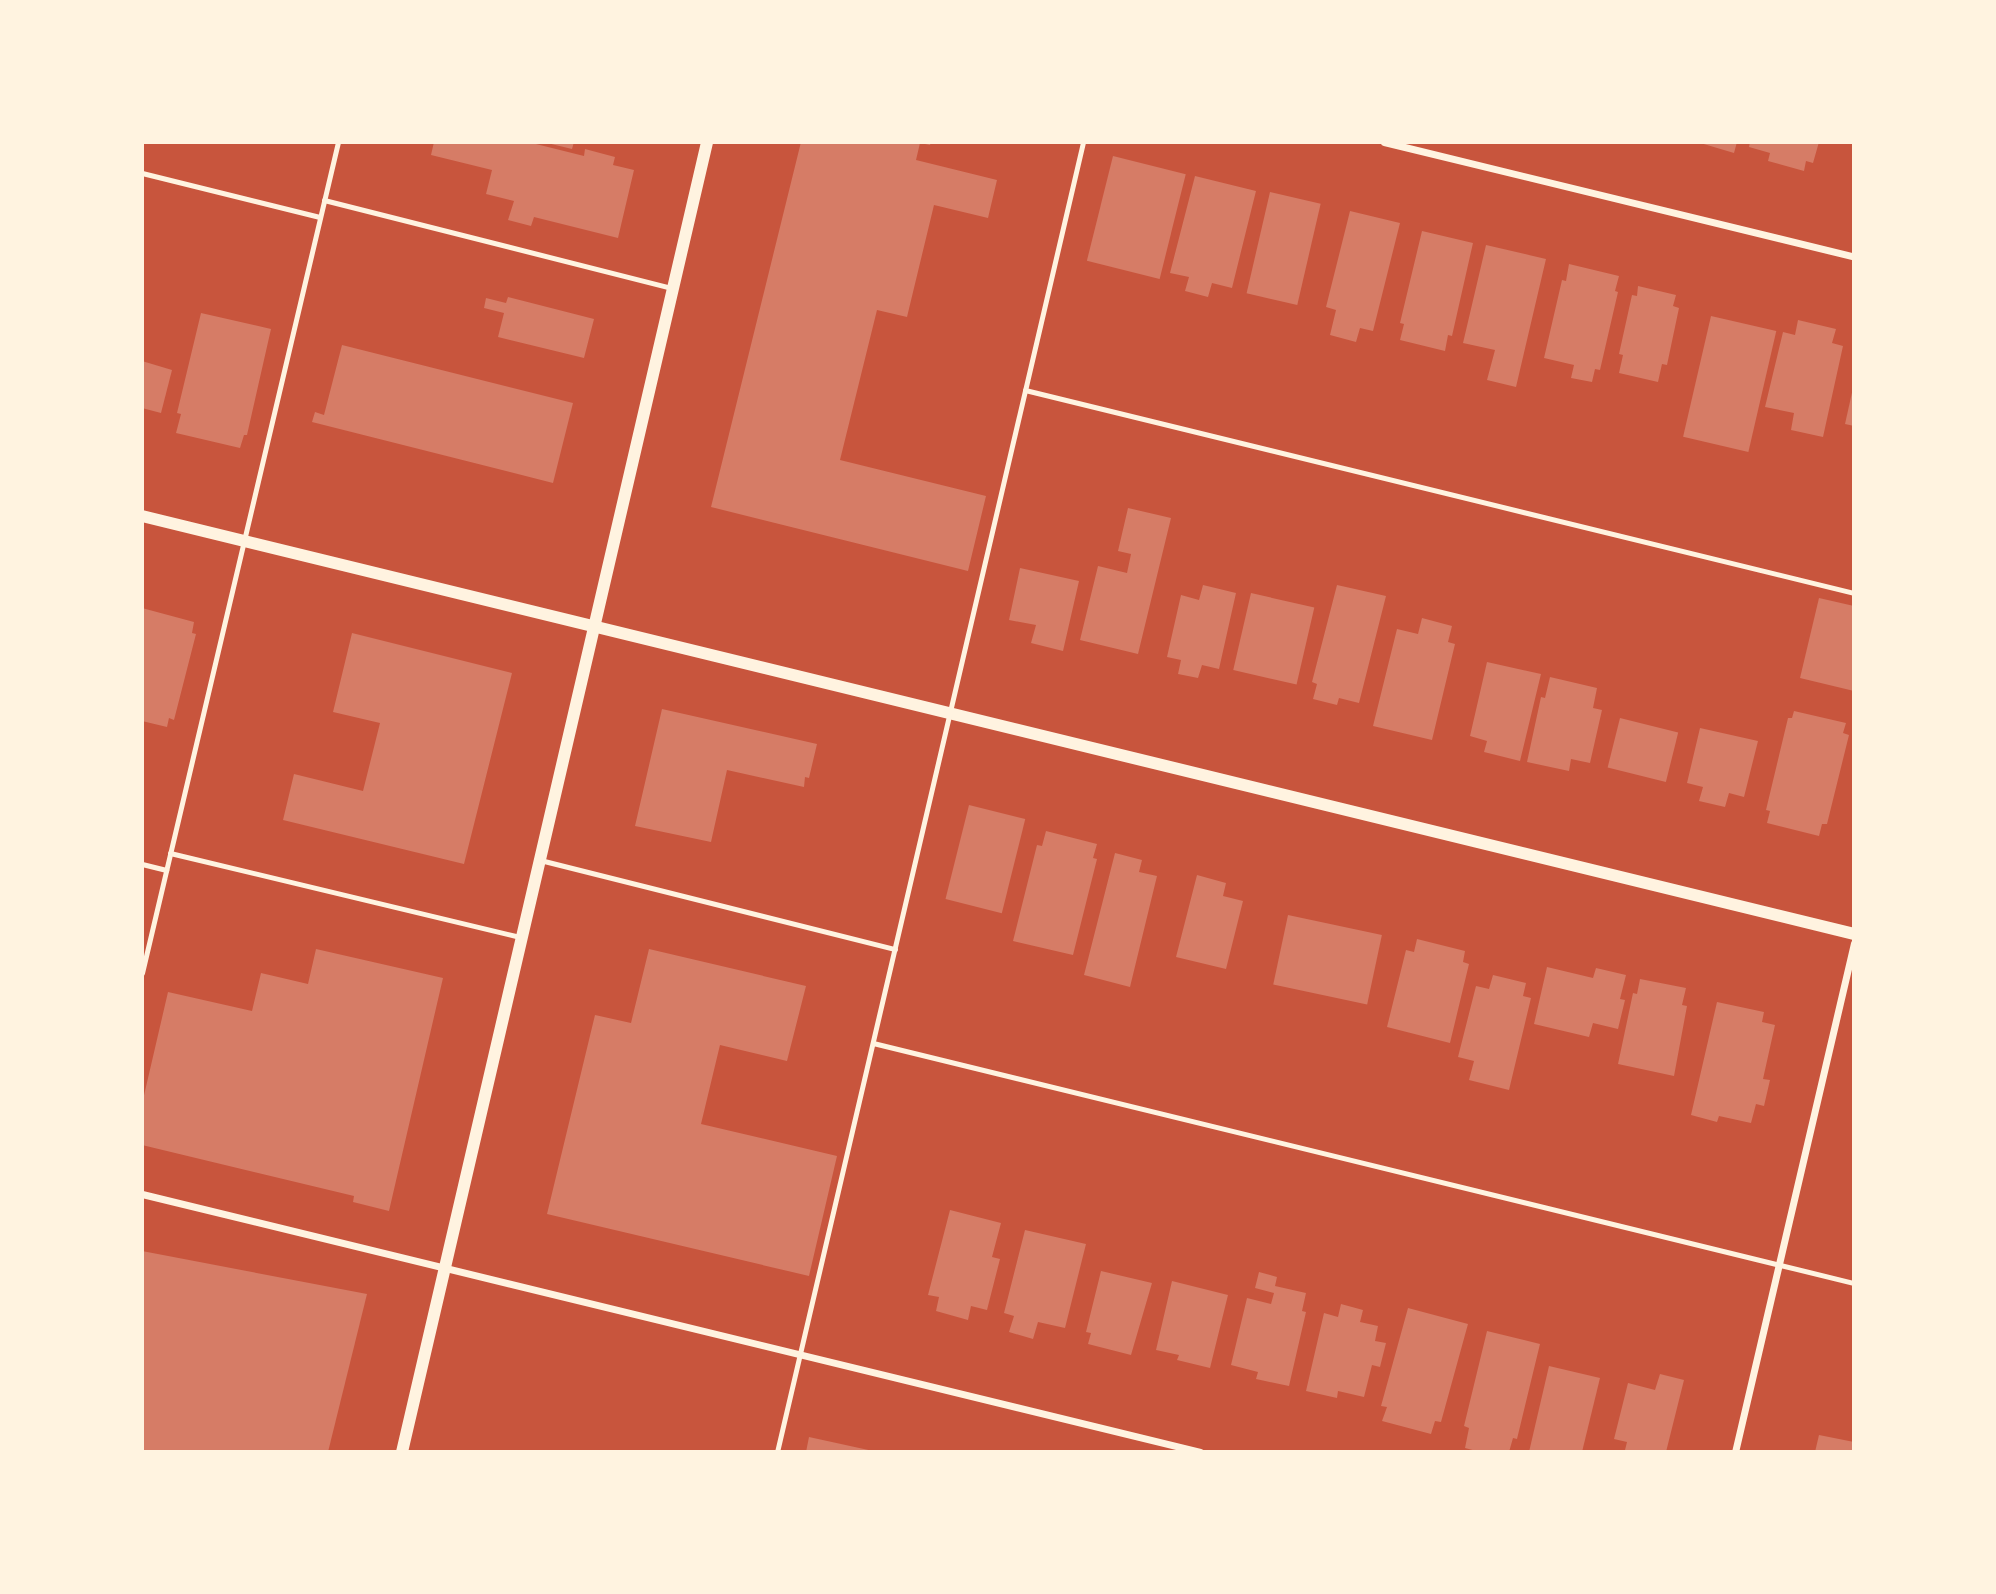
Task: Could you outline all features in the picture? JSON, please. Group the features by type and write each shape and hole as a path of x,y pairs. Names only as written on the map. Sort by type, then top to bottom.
{"street":[{"path":"402,1452 707,142"},
{"path":"1384,142 1854,257"},
{"path":"142,516 1854,934"},
{"path":"1735,1452 1854,943"},
{"path":"142,1194 1200,1452"}],"lane":[{"path":"142,973 338,142"},
{"path":"777,1452 1083,142"},
{"path":"142,173 320,217"},
{"path":"324,200 673,288"},
{"path":"1026,390 1854,593"},
{"path":"170,853 521,937"},
{"path":"540,860 895,949"},
{"path":"142,864 166,870"},
{"path":"873,1043 1854,1283"}],"building":[{"path":"434,142 528,142 584,156 585,149 615,157 613,165 634,170 618,238 534,217 531,226 508,220 514,201 486,194 492,170 431,155"},
{"path":"543,142 574,142 572,149"},
{"path":"801,142 931,142 930,145 920,143 916,160 997,180 988,218 934,205 907,317 877,310 840,460 986,496 968,571 711,507"},
{"path":"1697,142 1737,142 1734,153"},
{"path":"1750,142 1819,142 1813,163 1806,161 1804,171 1768,161 1770,153 1749,147"},
{"path":"1113,156 1186,174 1160,279 1087,261"},
{"path":"1195,176 1256,191 1232,288 1212,283 1208,297 1185,291 1189,277 1170,273"},
{"path":"1270,192 1321,204 1297,305 1247,293"},
{"path":"1350,211 1400,223 1373,331 1360,328 1356,342 1330,335 1336,310 1326,307"},
{"path":"1422,231 1473,243 1452,336 1448,335 1445,351 1400,340 1404,324 1400,323"},
{"path":"1486,245 1546,259 1516,387 1487,380 1495,350 1463,343"},
{"path":"1569,264 1619,276 1615,291 1618,292 1600,370 1595,369 1592,382 1571,378 1574,365 1544,358 1562,280 1566,281"},
{"path":"1638,286 1676,295 1673,306 1679,308 1667,365 1662,364 1658,382 1619,373 1623,355 1619,354 1632,295 1637,296"},
{"path":"508,297 594,319 584,358 498,337 504,313 484,308 486,298 506,303"},
{"path":"201,313 271,329 247,435 244,435 240,448 176,433 181,414 177,413"},
{"path":"1711,316 1776,331 1748,452 1683,437"},
{"path":"1798,320 1836,329 1832,343 1843,346 1823,437 1791,430 1794,413 1765,407 1783,332 1795,335"},
{"path":"342,345 573,403 553,483 312,422 315,412 324,415"},
{"path":"142,361 172,370 161,413 142,408"},
{"path":"1854,388 1854,426 1845,424"},
{"path":"1128,508 1171,518 1138,654 1080,640 1098,566 1127,573 1131,554 1118,551"},
{"path":"1020,568 1079,581 1063,651 1031,643 1036,625 1009,620"},
{"path":"1203,585 1236,593 1219,669 1202,665 1198,678 1178,674 1181,660 1167,657 1181,595 1199,600"},
{"path":"1337,585 1386,596 1359,703 1339,698 1337,705 1313,699 1317,684 1312,682"},
{"path":"1251,593 1314,608 1297,685 1233,670"},
{"path":"1819,598 1854,606 1854,691 1800,678"},
{"path":"142,608 194,622 192,633 196,634 174,720 169,718 167,727 142,721"},
{"path":"1422,618 1452,626 1448,642 1455,644 1432,740 1373,726 1397,629 1418,634"},
{"path":"352,633 512,673 464,864 283,820 294,774 363,791 380,723 333,712"},
{"path":"1487,662 1541,674 1520,761 1484,752 1487,741 1470,736"},
{"path":"1550,677 1597,688 1593,708 1602,710 1590,763 1571,759 1569,771 1527,762 1541,697 1545,698"},
{"path":"662,709 817,744 809,778 805,777 804,787 727,770 711,842 635,826"},
{"path":"1794,711 1846,723 1843,733 1849,735 1827,824 1822,824 1819,836 1767,823 1770,811 1766,810 1788,718 1792,718"},
{"path":"1620,718 1678,733 1666,782 1608,767"},
{"path":"1700,728 1758,741 1744,797 1729,793 1725,807 1699,801 1703,787 1687,783"},
{"path":"969,805 1025,819 1002,913 946,899"},
{"path":"1046,831 1097,844 1093,858 1097,859 1073,955 1013,941 1037,845 1042,846"},
{"path":"1115,853 1142,860 1139,872 1157,876 1130,987 1084,975"},
{"path":"1197,875 1226,883 1223,896 1243,901 1226,969 1176,957"},
{"path":"1288,915 1382,935 1367,1004 1273,984"},
{"path":"1417,939 1465,951 1463,962 1469,964 1450,1043 1387,1027 1406,950 1414,952"},
{"path":"316,949 443,978 389,1211 353,1202 354,1196 142,1145 142,1104 168,992 252,1011 261,973 308,984"},
{"path":"649,949 806,986 787,1061 720,1045 701,1124 837,1156 809,1276 547,1214 595,1015 631,1023"},
{"path":"1547,967 1593,978 1596,968 1626,975 1620,999 1625,1000 1618,1029 1593,1023 1589,1037 1534,1024"},
{"path":"1493,975 1526,983 1523,996 1531,998 1509,1090 1469,1080 1474,1061 1458,1057 1476,986 1489,989"},
{"path":"1640,979 1686,988 1682,1005 1687,1006 1674,1076 1618,1064 1633,993 1637,994"},
{"path":"1717,1002 1764,1012 1762,1022 1775,1025 1763,1079 1770,1080 1764,1106 1756,1104 1751,1123 1719,1116 1717,1122 1691,1115"},
{"path":"950,1210 1001,1223 992,1257 1000,1259 987,1310 971,1306 968,1320 936,1311 939,1297 928,1295"},
{"path":"1025,1230 1086,1244 1065,1328 1038,1322 1033,1339 1009,1332 1014,1316 1004,1313"},
{"path":"142,1251 367,1294 328,1452 142,1452"},
{"path":"1101,1271 1152,1283 1131,1355 1088,1344 1091,1333 1086,1332"},
{"path":"1259,1272 1277,1277 1275,1286 1306,1293 1302,1311 1306,1312 1289,1386 1256,1379 1258,1372 1231,1365 1247,1298 1271,1304 1274,1293 1255,1288"},
{"path":"1172,1281 1228,1295 1210,1368 1177,1360 1179,1355 1156,1350"},
{"path":"1341,1304 1363,1310 1360,1322 1378,1326 1375,1341 1386,1343 1380,1367 1372,1365 1364,1397 1338,1391 1337,1398 1306,1391 1324,1313 1338,1317"},
{"path":"1408,1308 1468,1324 1441,1422 1435,1421 1431,1434 1382,1421 1387,1407 1381,1406"},
{"path":"1487,1331 1540,1344 1517,1439 1513,1438 1509,1452 1480,1452 1465,1448 1469,1428 1464,1426"},
{"path":"1549,1366 1600,1378 1582,1452 1529,1452"},
{"path":"1660,1374 1684,1380 1666,1452 1625,1450 1627,1442 1614,1439 1628,1383 1655,1390"},
{"path":"1819,1435 1854,1442 1854,1452 1815,1452"},
{"path":"809,1437 873,1451 806,1452"}]}
